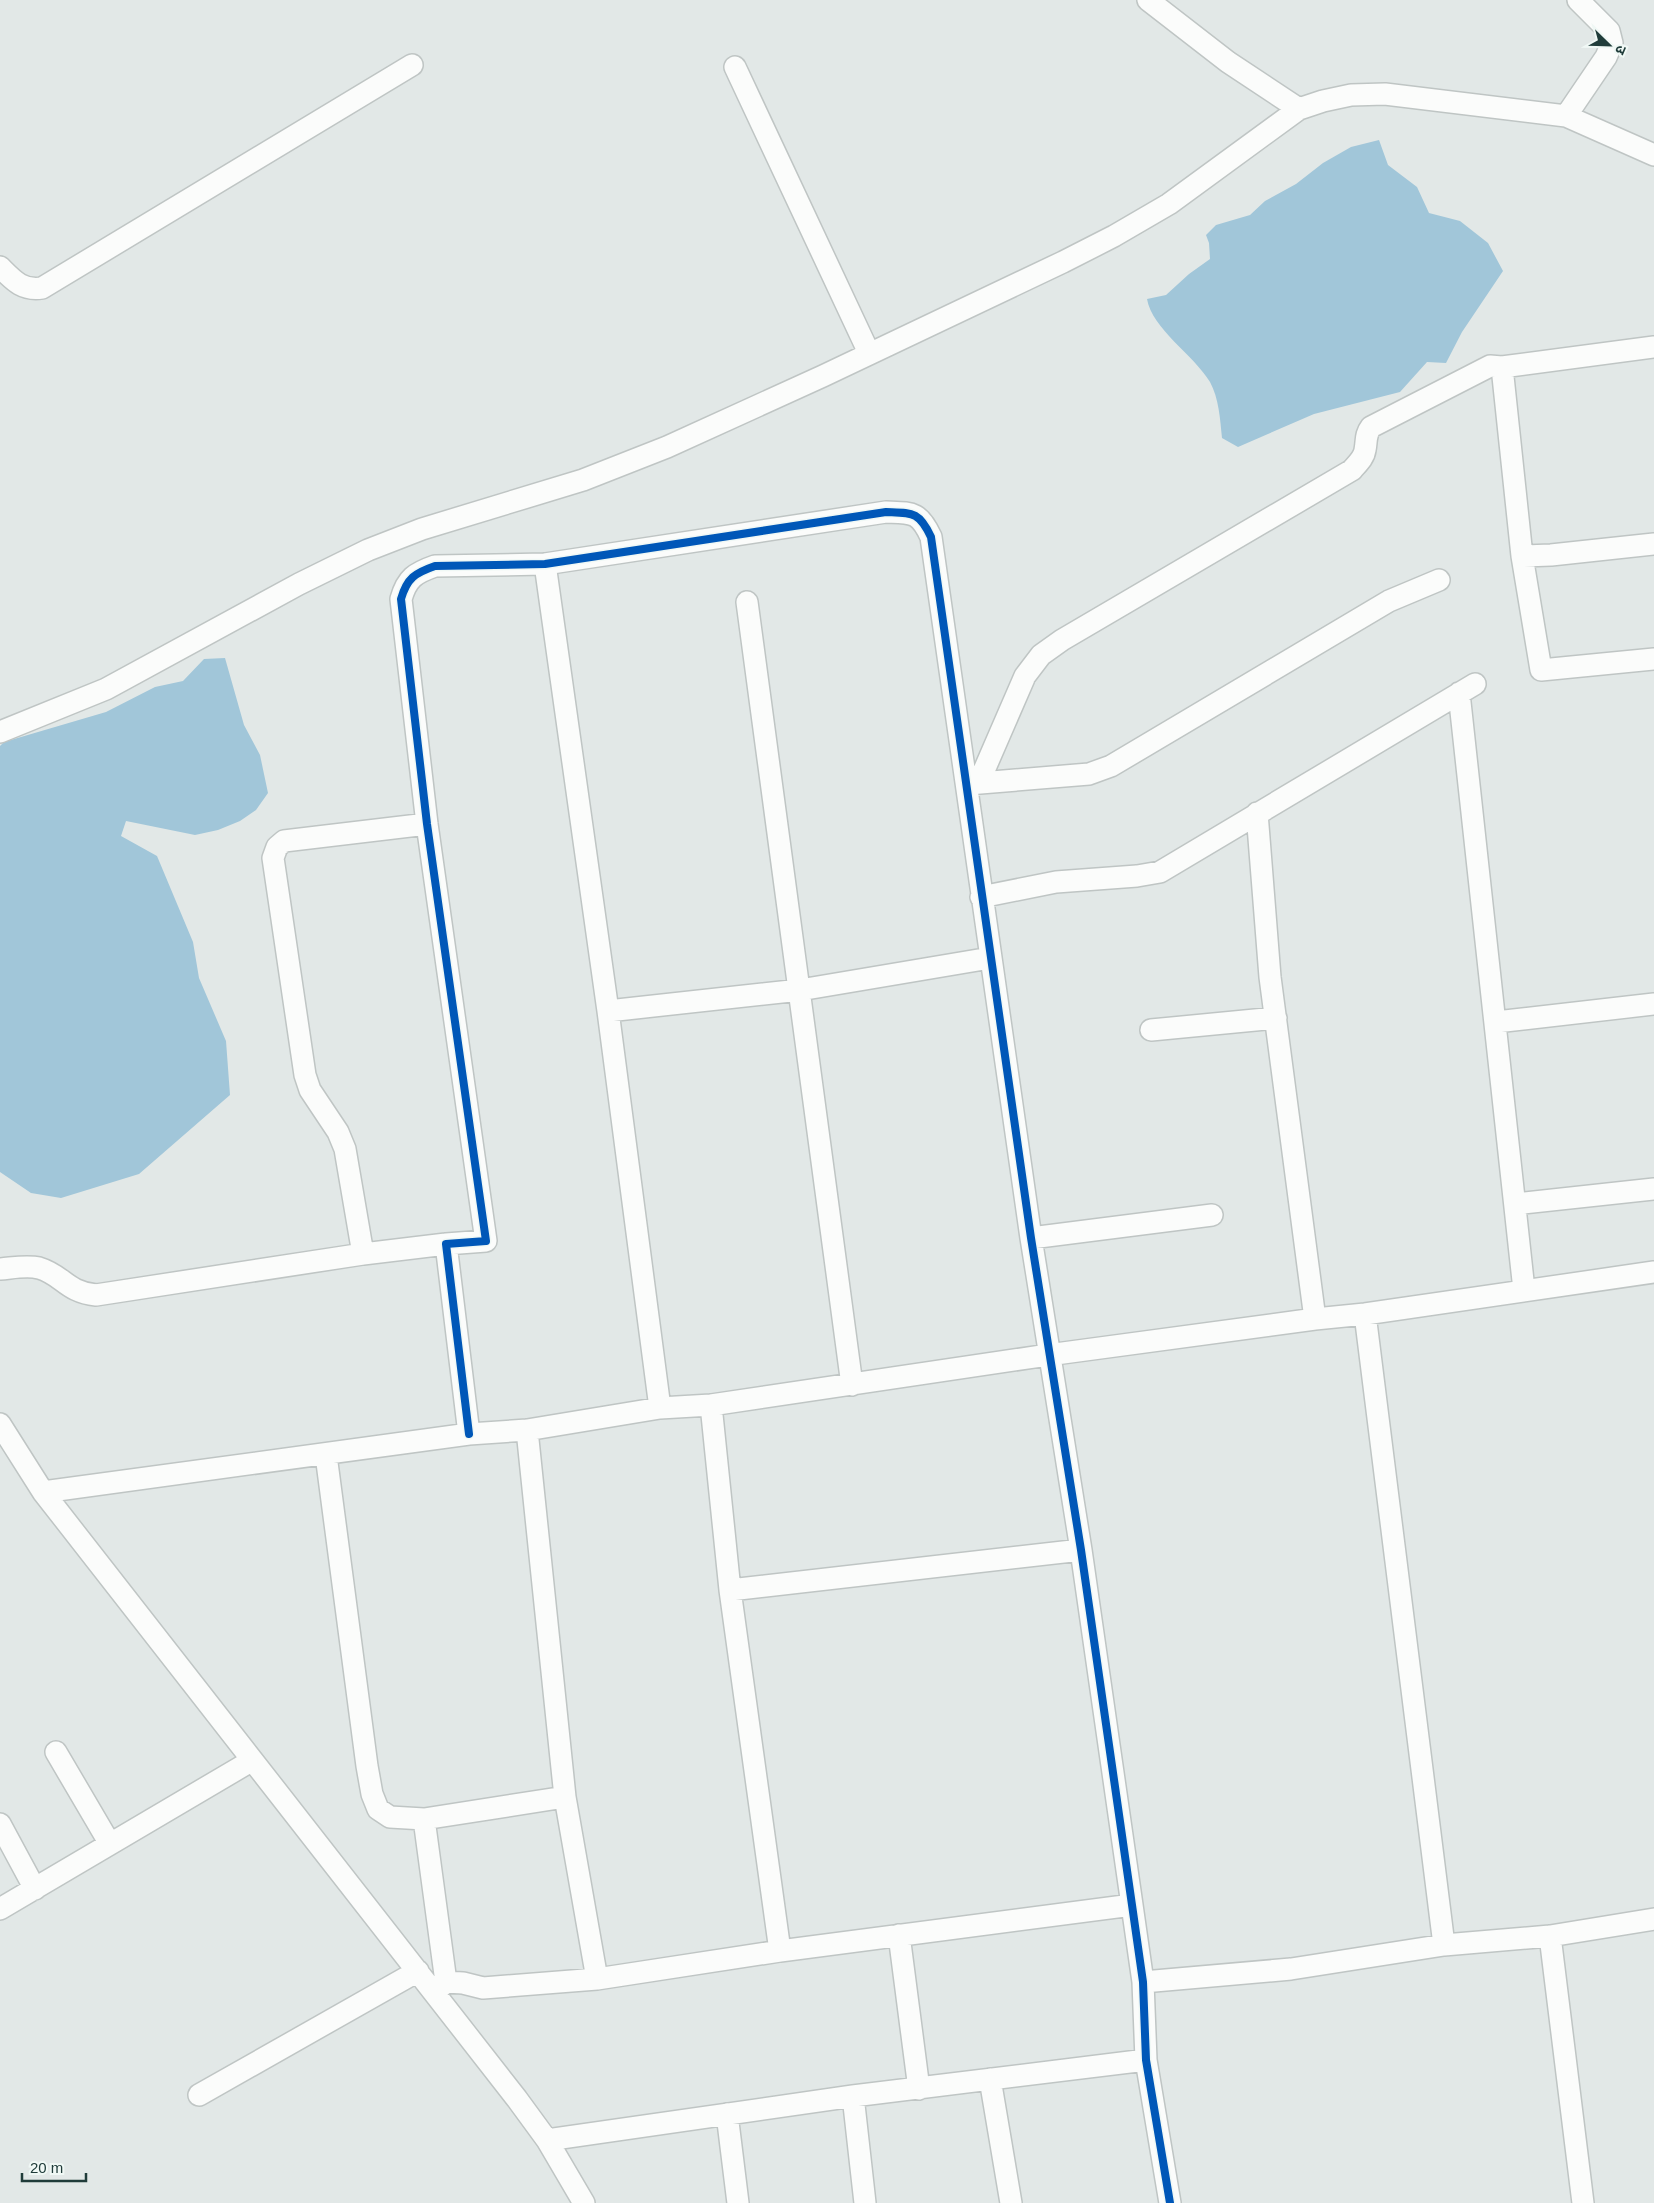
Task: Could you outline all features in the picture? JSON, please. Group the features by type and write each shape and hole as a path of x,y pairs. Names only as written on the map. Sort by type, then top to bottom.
{"street":[{"path":"1148,0 1228,62 1299,109"},
{"path":"1566,116 1606,57 1612,44 1609,31 1578,0"},
{"path":"0,267 22,288 32,290 42,288 412,65"},
{"path":"735,67 868,353"},
{"path":"0,732 106,689 299,584 368,550 422,529 583,480 630,461 780,396 1114,236 1169,204 1299,109 1323,101 1352,95 1385,94 1566,116 1654,155"},
{"path":"972,784 1025,676 1041,655 1062,640 1352,470 1360,462 1365,450 1366,437 1371,427 1490,366 1502,367 1654,347"},
{"path":"1502,367 1522,556 1542,670 1654,659"},
{"path":"0,1270 25,1267 38,1268 50,1272 81,1293 96,1294 364,1254 486,1241 459,1064 427,824 402,599 405,586 412,577 423,570 436,566 545,564 886,512 910,513 924,521 931,537 972,784 981,897 1030,1238 1080,1550 1132,1905 1143,1982 1146,2060 1170,2203"},
{"path":"1522,556 1551,555 1654,544"},
{"path":"545,564 608,1011 660,1408"},
{"path":"972,784 1089,774 1111,766 1388,601 1439,580"},
{"path":"747,602 852,1384"},
{"path":"981,897 1056,882 1137,876 1160,872 1467,688 1496,1022 1524,1290"},
{"path":"1257,813 1270,977 1315,1319"},
{"path":"364,1254 345,1149 338,1132 310,1090 306,1076 273,858 277,847 284,841 427,824"},
{"path":"608,1011 800,990 990,958"},
{"path":"1496,1022 1654,1004"},
{"path":"1151,1030 1276,1018"},
{"path":"1515,1204 1654,1189"},
{"path":"1030,1238 1212,1215"},
{"path":"446,1244 469,1434"},
{"path":"43,1492 326,1455 469,1434 527,1430 660,1408 711,1405 1048,1355 1365,1314 1654,1272"},
{"path":"1365,1314 1444,1945"},
{"path":"711,1405 730,1590 780,1951"},
{"path":"0,1424 43,1492 251,1761 418,1971 440,1987 547,2140 584,2203"},
{"path":"527,1430 564,1797 596,1979"},
{"path":"326,1455 372,1794 378,1808 390,1817 424,1818 564,1797"},
{"path":"730,1590 1080,1550"},
{"path":"56,1752 110,1844"},
{"path":"0,1909 251,1761"},
{"path":"424,1818 440,1987"},
{"path":"0,1824 35,1888"},
{"path":"440,1987 463,1983 483,1988 596,1979 780,1951 1132,1905"},
{"path":"1143,1982 1291,1969 1444,1945 1550,1936 1654,1919"},
{"path":"899,1936 919,2089"},
{"path":"1550,1936 1584,2203"},
{"path":"199,2094 418,1971"},
{"path":"547,2140 853,2096 1146,2060"},
{"path":"990,2079 1011,2203"},
{"path":"853,2096 865,2203"},
{"path":"727,2114 738,2203"}],"water":[{"path":"1379,140 1388,165 1417,187 1429,213 1460,221 1488,243 1503,271 1462,332 1446,363 1427,362 1400,392 1314,414 1238,447 1222,438 1217,402 1210,382 1157,321 1150,310 1147,299 1166,295 1189,274 1210,259 1209,243 1206,235 1216,225 1250,215 1265,201 1296,184 1323,163 1351,147"},
{"path":"225,658 244,725 260,755 268,793 256,810 240,821 218,830 195,835 126,821 121,836 157,856 193,942 199,978 226,1041 230,1095 139,1174 61,1198 31,1193 0,1172 0,746 4,742 106,712 155,687 183,681 204,659"}],"cycle path":[{"path":"469,1434 446,1244 486,1241 427,824 401,599 406,586 417,574 435,566 545,564 886,512 914,515 923,522 931,537 1031,1238 1081,1550 1132,1905 1143,1982 1146,2060 1170,2203"}]}
